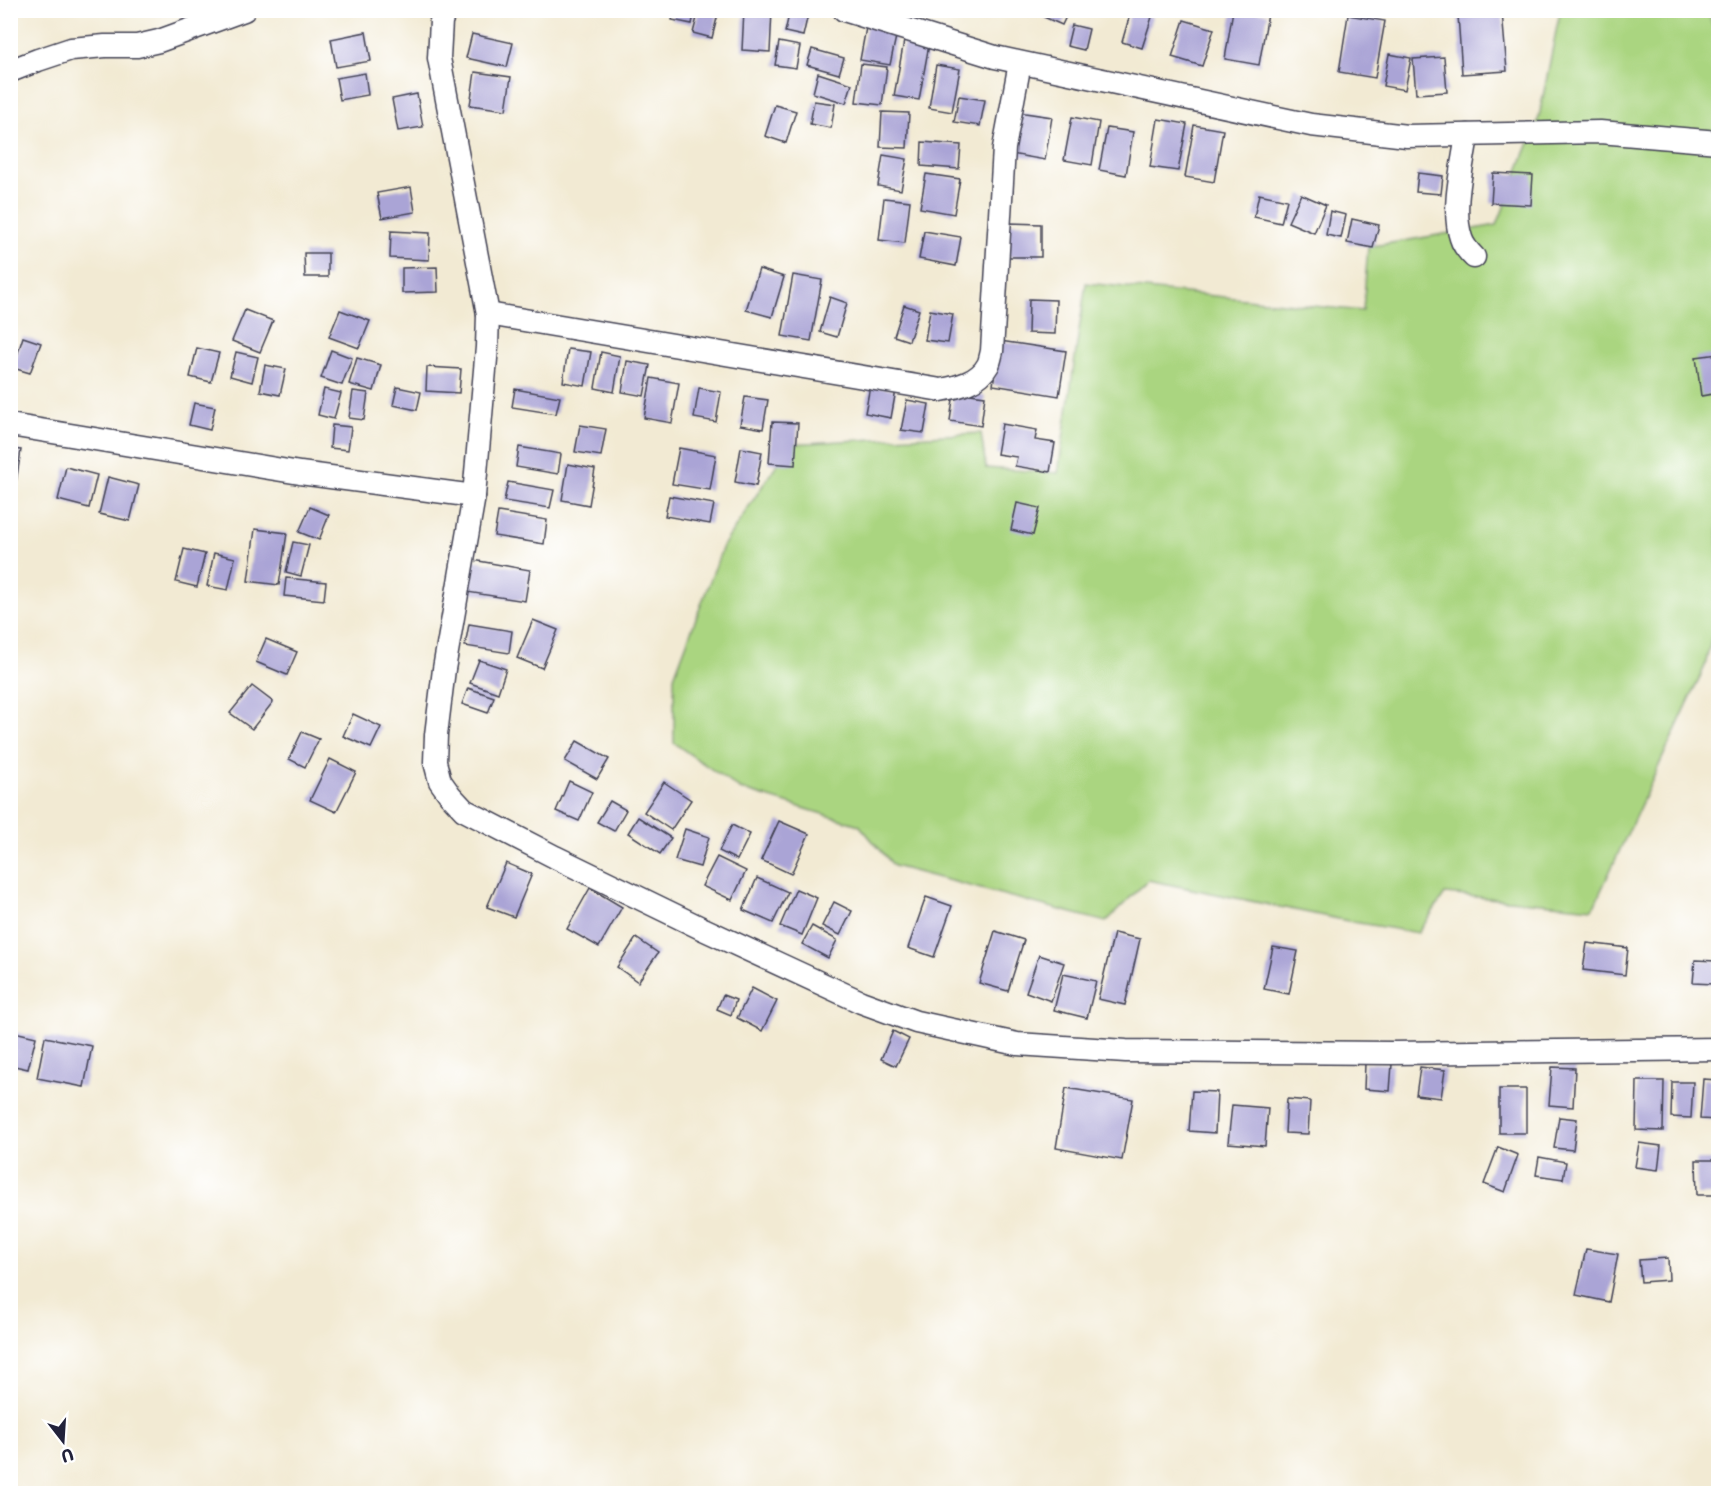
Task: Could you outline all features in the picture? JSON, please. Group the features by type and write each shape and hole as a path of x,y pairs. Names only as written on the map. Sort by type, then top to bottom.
{"street":[{"path":"10,71 71,49 137,46 159,41 244,10"},
{"path":"446,10 441,21 439,58 488,314 474,496 444,669 436,735 435,762 440,781 464,810 701,928 861,1002 916,1022 1017,1044 1126,1051 1392,1053 1719,1049"},
{"path":"844,10 995,57 1311,125 1407,136 1600,132 1719,142"},
{"path":"488,314 941,390 966,384 989,364 992,351 1004,148 1020,63"},
{"path":"1467,135 1457,207 1460,237 1464,246 1474,257"},
{"path":"10,425 300,473 474,496"}],"green space":[{"path":"1560,11 1708,11 1718,42 1718,609 1705,666 1593,908 1445,894 1418,933 1148,880 1106,922 894,866 859,825 740,789 674,743 674,677 723,546 790,444 981,433 986,468 1058,473 1086,283 1363,311 1368,247 1497,225 1539,117"}],"building":[{"path":"674,10 695,10 692,24 672,20"},
{"path":"699,10 719,10 712,38 693,33"},
{"path":"744,10 772,10 770,52 742,50"},
{"path":"790,10 809,10 803,36 785,32"},
{"path":"1047,10 1069,10 1062,25 1044,17"},
{"path":"1233,10 1268,14 1259,65 1225,59"},
{"path":"1131,11 1152,17 1142,48 1122,42"},
{"path":"1502,12 1507,71 1462,74 1458,15"},
{"path":"1348,15 1385,21 1375,78 1339,72"},
{"path":"1184,20 1214,29 1202,66 1172,57"},
{"path":"867,22 898,27 890,65 860,60"},
{"path":"1072,25 1089,29 1084,50 1067,46"},
{"path":"366,32 371,61 336,67 331,39"},
{"path":"472,34 513,43 507,67 466,58"},
{"path":"905,35 930,39 919,100 894,96"},
{"path":"779,42 800,46 796,68 775,65"},
{"path":"812,49 844,58 839,74 807,65"},
{"path":"1389,54 1411,58 1405,90 1383,86"},
{"path":"1444,57 1447,92 1416,94 1413,59"},
{"path":"861,64 887,67 882,105 856,102"},
{"path":"936,65 960,69 952,112 929,108"},
{"path":"475,72 511,77 506,110 470,105"},
{"path":"365,73 368,95 340,100 336,78"},
{"path":"818,73 852,84 846,103 813,93"},
{"path":"417,94 423,127 398,131 392,99"},
{"path":"959,96 985,100 980,126 954,122"},
{"path":"814,101 835,104 831,128 810,124"},
{"path":"775,105 796,111 786,143 765,136"},
{"path":"882,112 909,113 907,148 880,147"},
{"path":"1018,112 1052,117 1045,160 1011,154"},
{"path":"1072,117 1099,122 1092,165 1064,160"},
{"path":"1158,119 1187,124 1178,171 1150,167"},
{"path":"1194,125 1223,130 1214,182 1185,177"},
{"path":"1107,128 1133,132 1126,175 1099,170"},
{"path":"922,142 961,145 959,169 921,166"},
{"path":"883,155 907,159 901,190 878,186"},
{"path":"1418,173 1443,176 1441,194 1416,192"},
{"path":"1493,173 1533,175 1531,205 1491,203"},
{"path":"926,174 960,179 954,214 920,208"},
{"path":"411,187 415,212 382,218 377,193"},
{"path":"1259,194 1287,200 1281,223 1254,217"},
{"path":"1301,194 1326,205 1314,233 1288,222"},
{"path":"884,198 910,201 905,243 879,240"},
{"path":"1330,211 1346,215 1341,238 1326,235"},
{"path":"1352,219 1379,225 1373,248 1347,243"},
{"path":"1009,223 1041,224 1041,257 1009,257"},
{"path":"391,231 430,233 429,260 390,258"},
{"path":"924,231 961,237 956,266 919,259"},
{"path":"304,253 328,253 328,277 305,277"},
{"path":"437,267 438,292 402,293 402,268"},
{"path":"759,269 784,277 772,317 746,310"},
{"path":"793,275 822,280 811,341 782,336"},
{"path":"830,297 847,303 837,337 820,332"},
{"path":"1029,299 1056,300 1055,334 1028,333"},
{"path":"904,305 919,310 909,341 894,336"},
{"path":"245,310 273,321 260,352 232,341"},
{"path":"340,310 370,321 359,348 329,337"},
{"path":"930,310 953,314 948,343 925,340"},
{"path":"23,337 41,343 30,373 13,368"},
{"path":"1000,341 1066,351 1059,396 993,385"},
{"path":"197,348 219,353 211,382 190,377"},
{"path":"568,349 591,352 585,386 563,382"},
{"path":"331,350 352,358 342,385 321,378"},
{"path":"236,352 258,357 252,382 230,376"},
{"path":"601,352 620,356 614,392 595,388"},
{"path":"1718,354 1718,393 1701,396 1696,357"},
{"path":"357,358 381,365 374,391 349,384"},
{"path":"627,361 650,365 644,396 622,392"},
{"path":"265,365 286,369 280,395 260,391"},
{"path":"427,367 461,369 459,393 426,391"},
{"path":"651,378 679,383 672,423 644,418"},
{"path":"870,386 896,390 891,418 865,413"},
{"path":"397,387 421,392 417,410 393,405"},
{"path":"699,388 721,392 716,422 694,418"},
{"path":"324,389 341,393 334,419 318,415"},
{"path":"515,389 560,397 556,414 512,407"},
{"path":"353,391 368,393 364,420 349,418"},
{"path":"954,392 985,396 981,426 950,421"},
{"path":"745,397 768,400 763,429 740,425"},
{"path":"907,400 929,404 924,433 901,430"},
{"path":"194,403 215,407 210,430 189,425"},
{"path":"772,422 798,423 795,465 769,463"},
{"path":"1002,424 1037,430 1035,440 1055,443 1050,472 1015,466 1017,457 997,454"},
{"path":"332,425 351,427 348,450 330,448"},
{"path":"580,425 606,429 601,456 575,452"},
{"path":"519,447 561,454 558,474 516,467"},
{"path":"679,448 716,455 710,490 672,484"},
{"path":"741,448 762,452 756,486 735,482"},
{"path":"10,449 21,450 14,496 10,496"},
{"path":"568,464 595,469 589,505 562,500"},
{"path":"66,467 97,475 89,508 58,500"},
{"path":"108,477 139,485 130,521 99,514"},
{"path":"508,482 554,490 550,508 504,501"},
{"path":"669,496 714,504 710,524 665,516"},
{"path":"1017,503 1040,508 1033,535 1011,530"},
{"path":"310,507 329,515 319,540 299,532"},
{"path":"498,512 547,520 544,544 494,536"},
{"path":"255,529 287,533 279,585 248,581"},
{"path":"293,542 309,545 301,576 286,572"},
{"path":"184,549 205,554 197,587 176,582"},
{"path":"214,553 235,558 228,590 207,586"},
{"path":"473,560 530,570 525,601 467,592"},
{"path":"286,578 326,582 324,600 284,596"},
{"path":"533,620 558,630 542,668 517,658"},
{"path":"469,624 512,631 509,653 465,646"},
{"path":"266,639 297,652 287,675 256,662"},
{"path":"479,660 506,669 498,693 470,683"},
{"path":"252,686 273,702 252,729 230,713"},
{"path":"468,688 494,697 488,713 462,704"},
{"path":"353,714 381,727 371,748 343,736"},
{"path":"302,732 319,739 305,767 289,759"},
{"path":"577,741 609,759 597,779 565,761"},
{"path":"330,759 356,772 336,812 310,800"},
{"path":"569,781 592,792 579,821 556,811"},
{"path":"664,782 691,800 671,830 644,812"},
{"path":"610,801 626,810 614,831 597,822"},
{"path":"638,817 671,838 660,854 628,833"},
{"path":"779,821 809,834 791,874 761,860"},
{"path":"732,825 750,834 737,860 719,851"},
{"path":"685,829 709,837 700,867 675,860"},
{"path":"717,857 746,871 732,900 702,886"},
{"path":"506,863 532,874 514,917 487,907"},
{"path":"757,878 788,892 773,923 743,910"},
{"path":"590,888 622,907 599,947 567,929"},
{"path":"796,889 817,898 802,935 780,926"},
{"path":"926,897 952,906 934,957 908,948"},
{"path":"834,902 852,911 840,935 822,926"},
{"path":"812,926 837,940 828,958 802,944"},
{"path":"995,931 1024,940 1008,991 979,983"},
{"path":"1114,933 1140,939 1125,1005 1098,999"},
{"path":"636,938 658,953 638,982 617,967"},
{"path":"1587,943 1628,948 1625,975 1583,970"},
{"path":"1273,947 1298,951 1289,994 1264,989"},
{"path":"1039,955 1064,963 1051,1001 1026,992"},
{"path":"1695,960 1716,961 1714,984 1693,983"},
{"path":"1063,974 1096,981 1087,1018 1054,1010"},
{"path":"752,988 777,1001 762,1031 737,1018"},
{"path":"723,995 736,1000 731,1015 717,1009"},
{"path":"10,1031 36,1037 28,1069 10,1065"},
{"path":"893,1031 909,1039 896,1066 881,1059"},
{"path":"45,1037 92,1046 84,1087 37,1078"},
{"path":"1365,1063 1392,1064 1390,1091 1364,1089"},
{"path":"1420,1067 1445,1070 1441,1098 1416,1095"},
{"path":"1552,1067 1575,1068 1573,1107 1549,1105"},
{"path":"1703,1079 1718,1080 1718,1120 1700,1119"},
{"path":"1637,1081 1664,1081 1663,1131 1636,1130"},
{"path":"1672,1082 1693,1082 1691,1118 1671,1117"},
{"path":"1066,1088 1133,1099 1122,1160 1056,1148"},
{"path":"1499,1089 1526,1089 1526,1133 1499,1133"},
{"path":"1192,1091 1217,1092 1215,1133 1189,1131"},
{"path":"1287,1099 1310,1101 1308,1134 1285,1133"},
{"path":"1232,1105 1268,1108 1265,1146 1228,1143"},
{"path":"1559,1117 1577,1119 1573,1150 1554,1148"},
{"path":"1639,1143 1661,1146 1658,1170 1635,1167"},
{"path":"1498,1147 1518,1155 1505,1192 1484,1184"},
{"path":"1539,1157 1566,1162 1563,1179 1536,1175"},
{"path":"1696,1160 1718,1160 1718,1195 1697,1195"},
{"path":"1586,1249 1618,1254 1609,1302 1576,1295"},
{"path":"1668,1258 1669,1280 1641,1282 1639,1260"}]}
